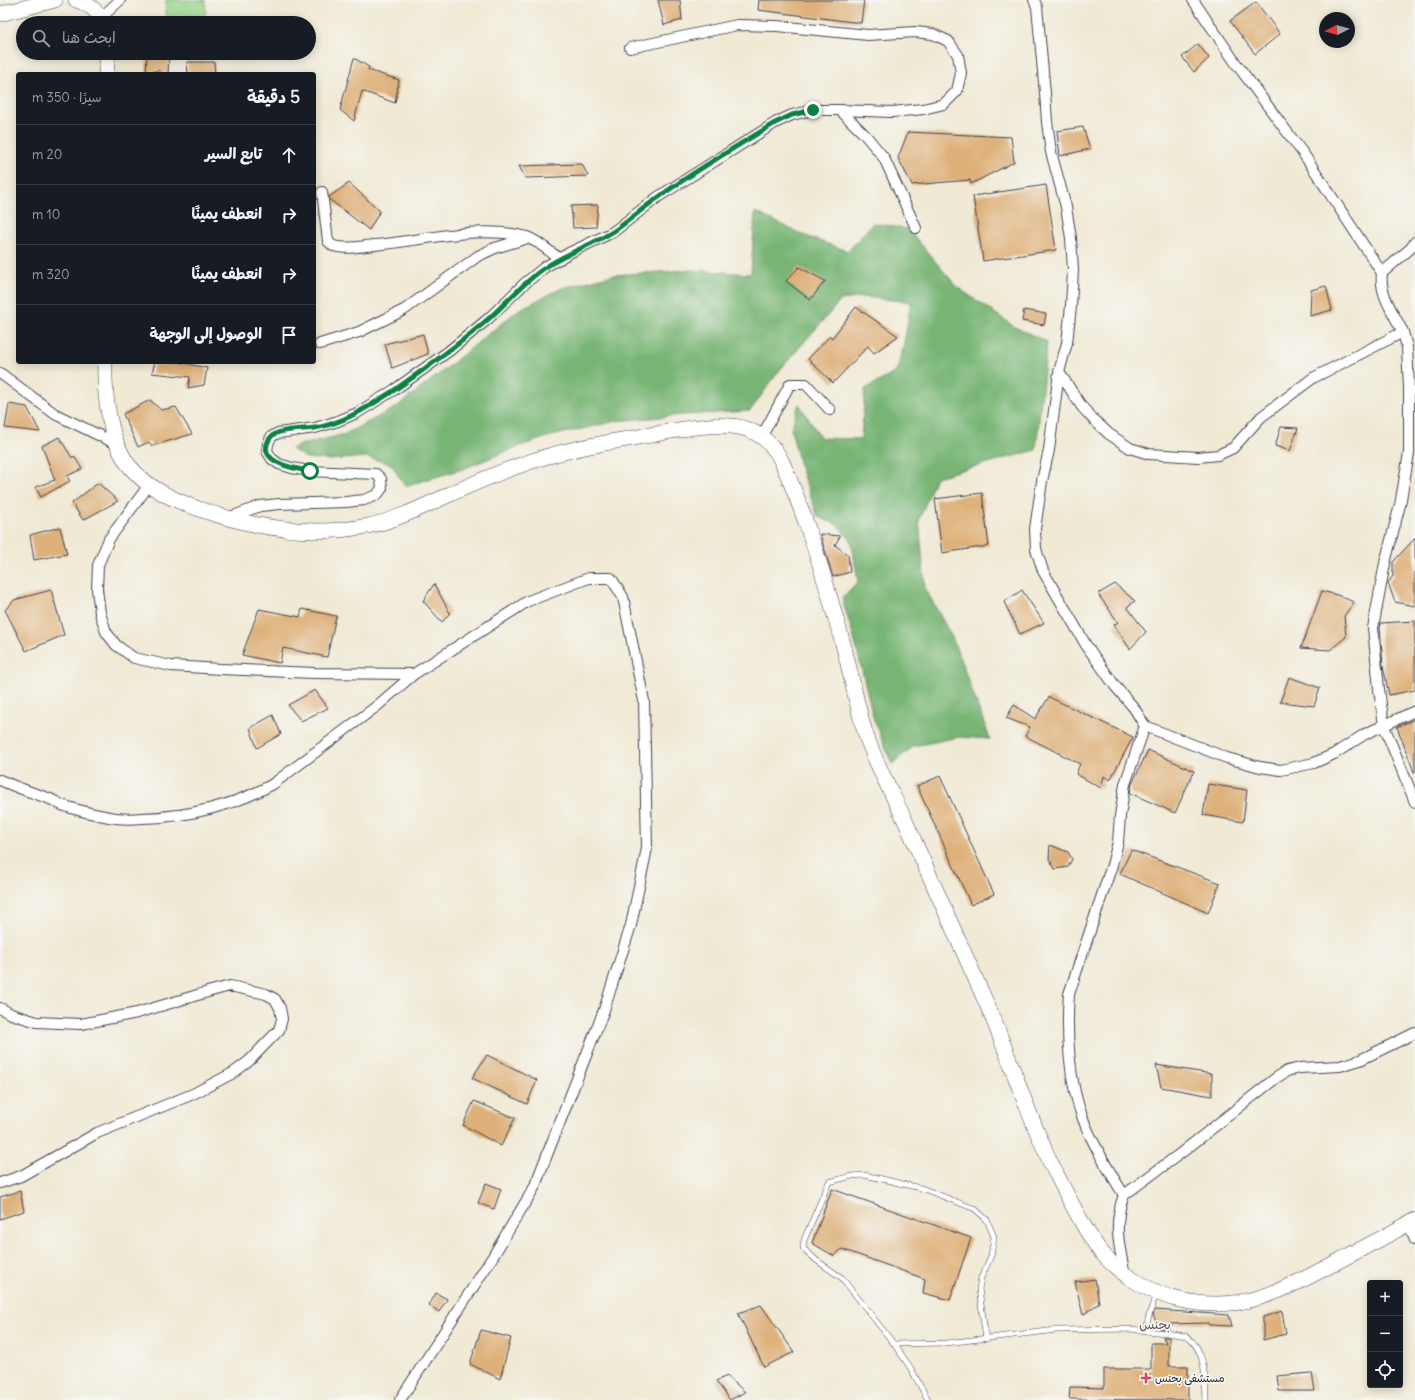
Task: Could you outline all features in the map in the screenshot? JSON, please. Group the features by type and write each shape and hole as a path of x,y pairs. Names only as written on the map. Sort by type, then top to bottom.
{"main road":[{"path":"0,14 55,0"},
{"path":"76,0 87,4 98,16"},
{"path":"106,72 107,60"},
{"path":"105,364 108,411 117,444 130,467 149,485 181,503 227,519 255,525 297,530 332,530 371,525 411,512 474,483 525,463 596,444 680,430 715,426 733,426 750,429 762,436 778,452 799,503 837,625 866,736 880,770 924,863 990,1013 1045,1152 1082,1225 1100,1252 1125,1275 1156,1292 1173,1298 1208,1305 1229,1304 1248,1301 1296,1283 1412,1222"}],"street":[{"path":"106,16 120,0"},
{"path":"1034,0 1037,7 1050,144 1066,207 1072,244 1073,270 1067,343 1059,372 1049,450 1042,482 1035,529 1036,549 1043,571 1086,645 1115,686 1134,708 1145,726 1227,758 1260,767 1281,770 1298,767 1321,760 1334,754 1365,734 1415,711"},
{"path":"1193,0 1234,62 1305,156 1382,273 1381,281 1384,295 1403,332 1407,347 1409,388 1409,452 1400,505 1382,578 1373,628 1384,726 1415,802"},
{"path":"227,519 260,506 346,502 364,500 377,495 382,488 381,479 376,474 310,471 279,464 272,459 267,451 271,436 278,433 315,428 338,422 357,413 394,390 488,320 524,284 545,268 613,232 658,197 775,123 792,115 813,110 892,112 923,109 944,104 957,91 961,73 958,55 948,41 933,34 915,32 868,35 777,26 737,25 630,48"},
{"path":"840,110 866,136 884,158 916,228"},
{"path":"322,192 328,241 333,246 339,248 397,243 467,234 499,233 528,238 560,259"},
{"path":"320,344 359,332 404,310 478,256 495,248 528,238"},
{"path":"1382,273 1411,248 1415,242"},
{"path":"1059,372 1082,407 1096,422 1109,434 1130,448 1149,454 1198,457 1218,455 1233,448 1261,416 1313,378 1403,332"},
{"path":"0,373 55,414 117,444"},
{"path":"762,436 790,384 806,384 830,410"},
{"path":"149,485 109,539 98,565 97,590 100,613 106,632 116,645 134,658 170,666 221,669 314,673 414,674"},
{"path":"0,780 14,787 63,805 110,817 130,819 159,818 184,814 235,801 257,793 273,784 376,706 414,674 528,601 589,578 611,578 623,598 644,701 647,848 631,925 604,1010 534,1188 492,1258 400,1400"},
{"path":"1124,1195 1082,1119 1072,1074 1067,1016 1069,994 1118,842 1125,784 1145,726"},
{"path":"0,1008 11,1014 37,1022 81,1024 137,1013 230,986 266,994 275,999 280,1008 282,1019 279,1030 233,1074 182,1099 97,1133 21,1176 0,1183"},
{"path":"1125,1275 1118,1243 1117,1225 1120,1204 1124,1195 1287,1071 1300,1068 1340,1066 1360,1060 1415,1034"},
{"path":"1412,1222 1415,1240"}],"lane":[{"path":"928,1400 910,1367 894,1344 842,1278 816,1260 803,1248 804,1240 829,1182 852,1176 865,1175 924,1189 975,1210 987,1220 994,1237 991,1256 981,1278 979,1289 986,1339"},
{"path":"1147,1331 1148,1319 1156,1292"},
{"path":"894,1344 946,1343 1057,1330 1132,1329 1186,1336 1195,1345 1201,1357 1204,1371 1206,1400"}],"green space":[{"path":"166,0 205,0 206,15 166,16"},
{"path":"755,212 803,235 848,251 873,223 908,229 957,287 1015,327 1047,342 1036,450 936,477 919,520 925,588 952,637 990,739 959,737 914,746 892,764 874,720 854,638 842,598 858,581 851,540 836,524 818,517 801,470 791,429 799,404 821,438 861,439 865,389 896,372 904,344 911,302 863,297 841,300 779,371 750,411 616,421 547,437 463,469 405,486 391,464 365,457 331,460 306,458 291,449 300,445 345,434 395,408 518,310 562,288 613,275 690,270 751,274"}],"building":[{"path":"658,0 680,0 682,20 664,25"},
{"path":"759,0 864,0 861,23 758,10"},
{"path":"1256,2 1280,34 1255,54 1230,21"},
{"path":"1198,44 1209,58 1194,72 1182,57"},
{"path":"354,58 369,67 368,70 399,80 395,103 362,91 354,121 340,110"},
{"path":"147,60 169,60 168,72 160,72 158,70 146,72"},
{"path":"187,62 214,62 215,72 188,72"},
{"path":"1083,127 1090,149 1060,156 1057,131"},
{"path":"908,132 1011,137 1014,162 971,184 970,180 912,185 898,158"},
{"path":"582,164 588,176 525,178 519,166"},
{"path":"349,183 380,211 369,230 329,199 329,197"},
{"path":"1046,185 1056,250 983,261 973,196"},
{"path":"598,205 596,227 573,228 571,206"},
{"path":"799,267 825,281 810,300 786,281"},
{"path":"1326,286 1332,310 1310,316 1311,290"},
{"path":"856,307 898,336 874,353 868,346 833,383 808,359 830,336 832,338"},
{"path":"1024,310 1046,314 1044,325 1022,321"},
{"path":"423,334 428,354 392,368 385,344"},
{"path":"154,364 188,364 207,368 204,385 188,388 190,377 152,373"},
{"path":"150,400 161,410 176,407 192,434 152,446 149,442 138,447 123,414"},
{"path":"9,404 27,407 40,432 5,428"},
{"path":"1281,427 1298,428 1290,451 1275,446"},
{"path":"59,437 72,458 74,456 82,469 67,476 70,481 41,497 35,487 55,480 42,446"},
{"path":"98,483 118,501 83,520 72,503"},
{"path":"982,493 989,546 942,553 935,499"},
{"path":"60,527 67,554 34,560 30,535"},
{"path":"820,534 840,536 835,545 848,555 850,572 833,577"},
{"path":"1415,538 1415,606 1395,602 1388,583 1393,576 1393,562"},
{"path":"434,584 450,613 442,622 423,601"},
{"path":"1115,584 1135,601 1127,607 1146,632 1130,649 1114,625 1118,622 1098,594"},
{"path":"51,590 64,635 26,651 5,610 14,600"},
{"path":"1022,590 1044,623 1020,634 1004,602"},
{"path":"1322,591 1354,602 1344,616 1346,637 1330,650 1301,648"},
{"path":"259,609 300,617 302,609 336,616 327,657 283,648 280,663 242,655"},
{"path":"1415,621 1415,690 1389,695 1383,665 1380,628 1381,623"},
{"path":"1289,677 1320,688 1314,706 1280,702"},
{"path":"315,690 328,708 301,721 288,705"},
{"path":"1049,697 1133,737 1110,780 1104,776 1101,788 1076,774 1080,764 1025,736 1030,727 1006,718 1014,705 1035,719"},
{"path":"273,715 281,734 257,748 250,728"},
{"path":"1415,719 1415,772 1414,772 1397,727"},
{"path":"1148,750 1194,771 1175,813 1130,793 1132,784"},
{"path":"940,776 994,894 971,905 917,786"},
{"path":"1208,784 1247,790 1243,822 1203,815"},
{"path":"1050,845 1068,852 1072,859 1068,867 1055,869 1049,859"},
{"path":"1131,850 1220,883 1208,913 1120,874"},
{"path":"487,1055 537,1080 527,1104 472,1078"},
{"path":"1156,1065 1212,1074 1212,1096 1161,1087"},
{"path":"474,1101 515,1118 501,1146 463,1125"},
{"path":"486,1183 501,1189 494,1209 478,1203"},
{"path":"832,1189 971,1238 950,1300 923,1293 925,1279 842,1249 834,1256 812,1243"},
{"path":"20,1191 24,1211 0,1219 0,1197"},
{"path":"1095,1279 1099,1303 1083,1315 1075,1282"},
{"path":"436,1293 447,1299 439,1312 429,1305"},
{"path":"761,1305 794,1352 764,1367 738,1313"},
{"path":"1155,1310 1229,1315 1232,1326 1209,1325 1208,1323 1169,1324 1169,1329 1159,1328 1153,1315"},
{"path":"1282,1311 1286,1334 1263,1340 1263,1317"},
{"path":"481,1330 511,1338 500,1379 470,1364"},
{"name":"مستشفى بحنس","path":"1163,1337 1169,1337 1169,1366 1188,1366 1188,1400 1069,1399 1070,1387 1104,1388 1104,1369 1151,1369 1151,1343 1166,1343"},
{"path":"1312,1373 1315,1391 1279,1391 1277,1376"},
{"path":"727,1376 745,1392 730,1400 716,1381"}],"place":[{"name":"مستشفى بحنس","path":"1146,1378"}],"district":[{"name":"بحنس","path":"1155,1324"}],"route":[{"path":"310,471 279,464 272,459 267,451 271,436 292,430 315,428 338,422 357,413 394,390 488,320 524,284 545,268 569,253 613,232 658,197 775,123 792,115 813,110"}]}
